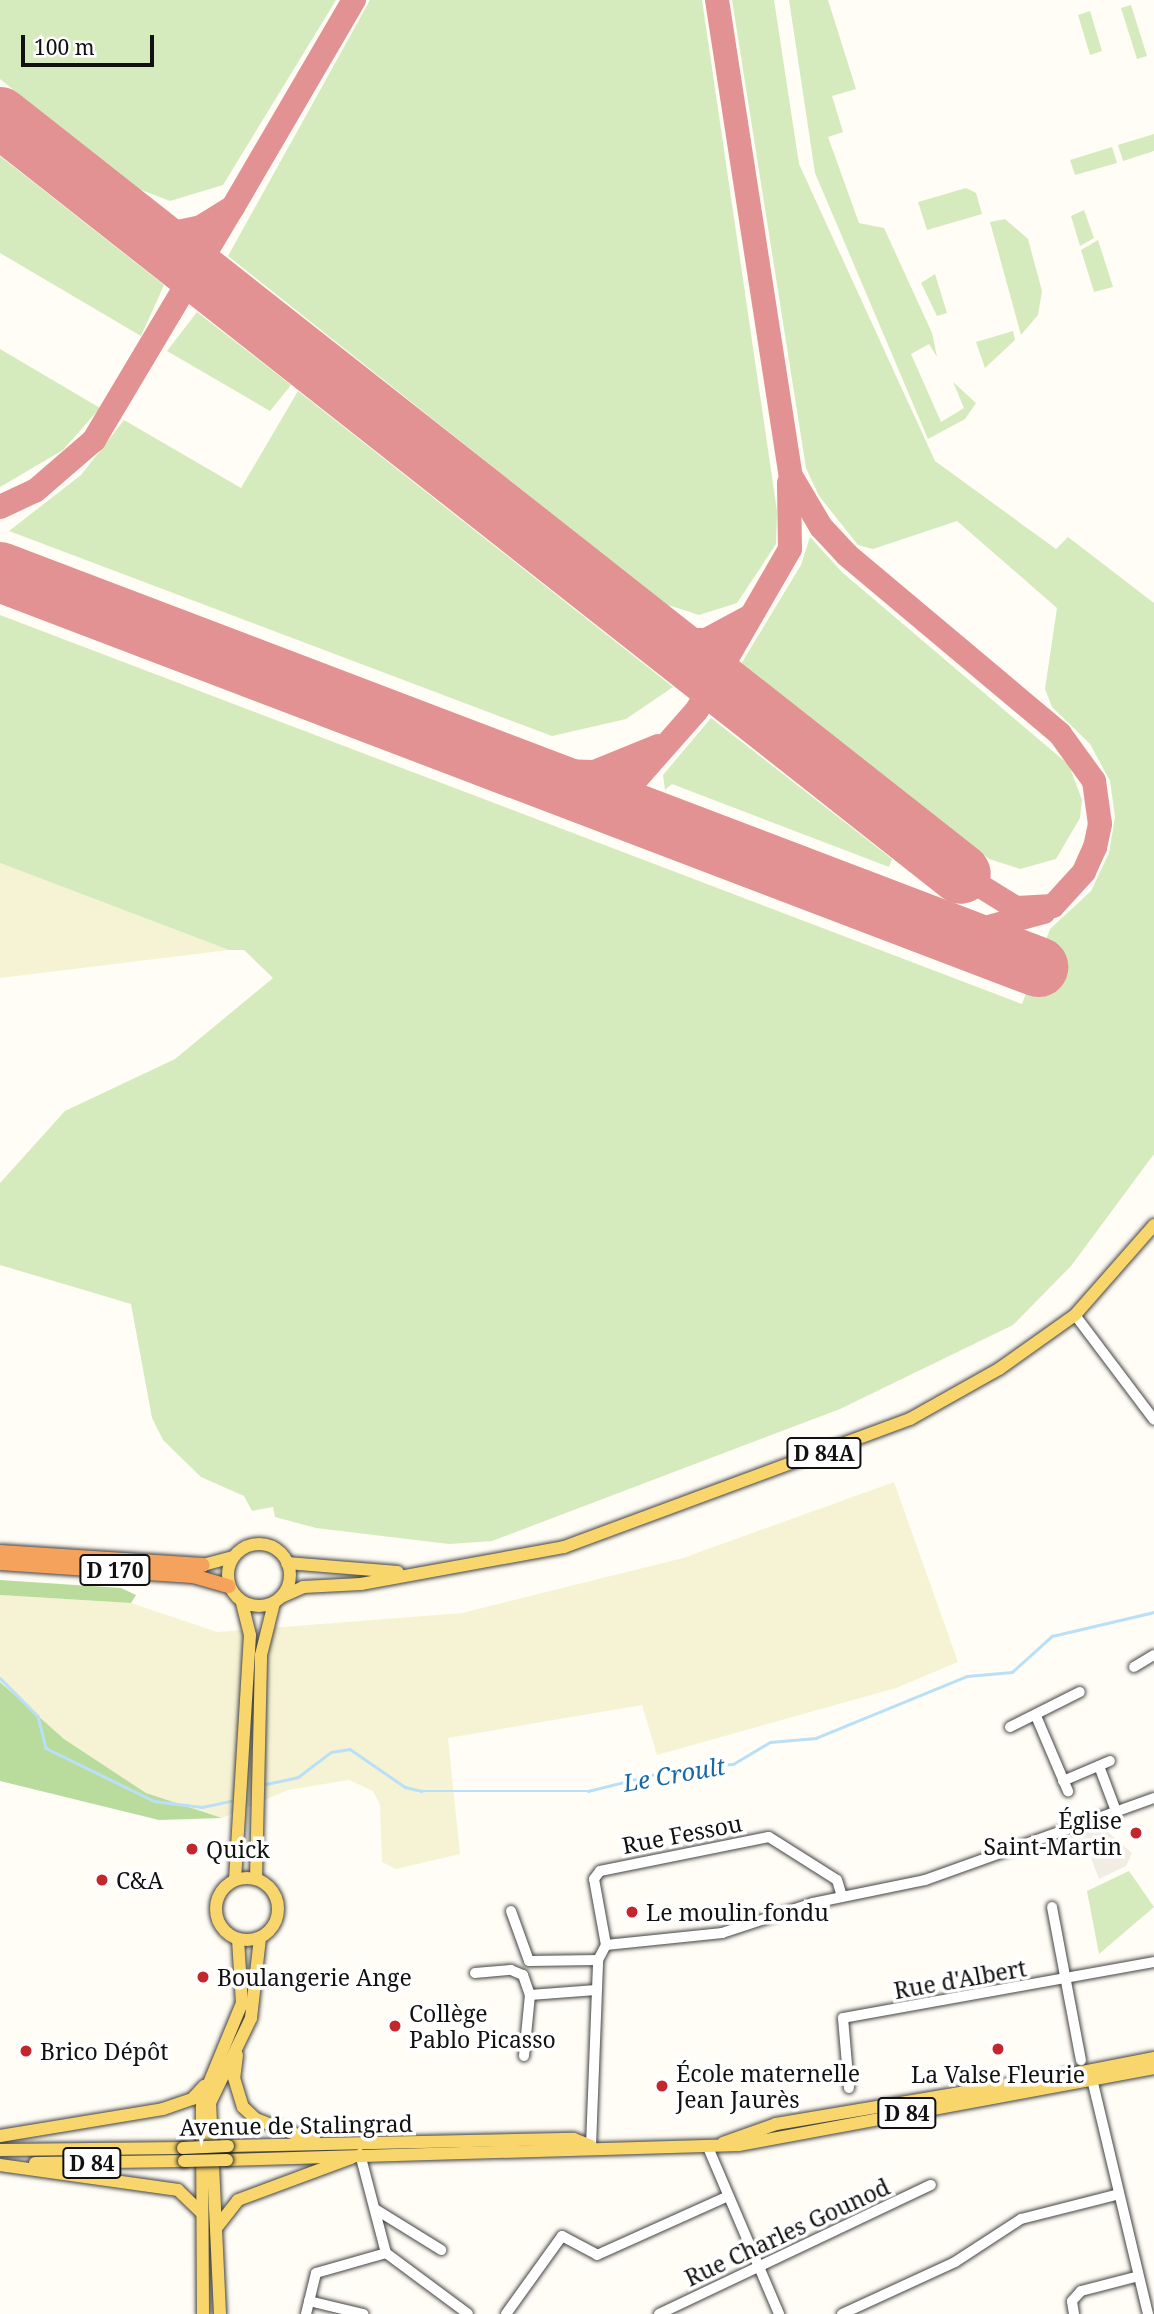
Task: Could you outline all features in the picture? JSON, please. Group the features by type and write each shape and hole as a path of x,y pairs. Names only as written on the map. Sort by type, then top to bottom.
{"highway":[{"name":"D 170","path":"0,1552 203,1565"},
{"name":"D 170","path":"0,1563 193,1576 229,1586"}],"main road":[{"name":"D 84A","path":"277,1600 303,1587 433,1572 564,1546 858,1440 940,1405 1075,1315 1154,1225"},
{"name":"D 84A","path":"1042,1339 1105,1282"},
{"path":"220,2314 210,2103 238,2054 251,2018 260,1938 275,1923 277,1903 256,1879 261,1656 277,1600 289,1581 287,1563 275,1549 257,1544 233,1557 229,1586 242,1602 250,1634 235,1880"},
{"name":"D 170","path":"203,1565 233,1557"},
{"name":"D 84A","path":"287,1563 341,1572 433,1572"},
{"path":"242,1602 277,1600"},
{"path":"256,1879 235,1880 219,1895 215,1911 220,1926 238,1939 260,1938"},
{"path":"0,2136 163,2109 192,2099 207,2083 242,2004 238,1939"},
{"path":"238,2054 234,2078 243,2107 256,2119 323,2145"},
{"name":"Avenue de Stalingrad","path":"723,2143 814,2117 1154,2058"},
{"name":"Avenue de Stalingrad","path":"0,2150 183,2148 227,2153 360,2154 723,2143 1154,2068"},
{"path":"203,2314 201,2212 207,2083"},
{"name":"Avenue de Stalingrad","path":"0,2164 184,2161 227,2153 323,2145 574,2139 591,2146"},
{"path":"215,2234 221,2216 238,2200 360,2154"},
{"path":"0,2164 178,2190 201,2212"}],"street":[{"path":"1075,1315 1154,1420"},
{"path":"1134,1667 1154,1655"},
{"path":"1010,1727 1080,1692"},
{"path":"1035,1716 1068,1791"},
{"path":"1063,1781 1110,1761"},
{"path":"1099,1766 1116,1811"},
{"path":"591,2146 598,1960 606,1945 722,1933 842,1896 925,1880 1154,1798"},
{"name":"Rue Fessou","path":"606,1945 594,1879 600,1871 670,1854 769,1838 836,1880 842,1896"},
{"path":"1052,1907 1081,2060"},
{"path":"511,1912 529,1961 598,1960"},
{"name":"Rue d'Albert","path":"849,2088 843,2018 1154,1962"},
{"path":"475,1973 511,1970 523,1975 530,1995 524,2056"},
{"path":"530,1995 596,1990"},
{"path":"1092,2079 1135,2277 1148,2314"},
{"path":"707,2144 726,2197 779,2314"},
{"path":"360,2154 386,2253 468,2314"},
{"name":"Rue Charles Gounod","path":"659,2314 931,2185"},
{"path":"842,2314 955,2262 1021,2219 1116,2195"},
{"path":"506,2314 562,2236 597,2256 726,2197"},
{"path":"375,2209 441,2250"},
{"path":"306,2314 316,2273 386,2253"},
{"path":"1074,2314 1072,2301 1080,2291 1135,2277"},
{"path":"309,2301 363,2314"}],"shaded area":[{"path":"0,863 229,950 0,978"},
{"path":"894,1482 958,1662 896,1688 657,1755 642,1705 448,1738 460,1854 396,1869 382,1862 380,1805 373,1791 349,1780 288,1790 222,1818 146,1793 64,1739 0,1682 0,1595 131,1603 217,1632 462,1613 683,1558"},
{"path":"1100,1825 1132,1853 1126,1866 1099,1879 1081,1832"}],"green space":[{"path":"0,0 336,0 223,185 170,201 136,188 0,79"},
{"path":"370,0 702,0 777,511 776,544 737,603 699,615 665,604 228,256"},
{"path":"732,0 774,0 799,164 935,461 1056,549 1068,537 1154,603 1154,1154 1071,1266 1013,1325 840,1409 492,1541 449,1544 316,1528 275,1517 273,1507 252,1511 244,1496 201,1477 163,1440 152,1418 131,1304 0,1265 0,1183 65,1111 175,1059 273,978 244,950 229,950 0,863 0,615 1022,1004 1050,929 1091,891 1109,853 1115,817 1110,781 1090,744 1052,707 1045,689 1057,608 957,521 873,549 858,545 819,496 806,468"},
{"path":"789,0 828,0 856,89 832,96 843,132 828,137 859,223 884,228 932,333 937,357 929,344 911,354 941,422 964,408 953,382 976,403 965,419 928,439 815,173"},
{"path":"1131,5 1147,56 1137,59 1121,8"},
{"path":"1090,11 1102,51 1090,55 1078,15"},
{"path":"1154,134 1154,151 1123,161 1118,145"},
{"path":"1112,147 1117,163 1075,175 1070,160"},
{"path":"0,156 164,285 141,336 0,253"},
{"path":"966,188 976,193 982,214 927,230 918,202"},
{"path":"1084,210 1094,238 1080,246 1071,216"},
{"path":"1005,219 1028,239 1042,291 1038,315 1021,335 990,222"},
{"path":"1098,240 1113,287 1094,292 1081,250"},
{"path":"935,274 947,313 937,316 921,283"},
{"path":"197,312 291,385 270,411 167,351"},
{"path":"1013,331 1015,340 985,368 976,342"},
{"path":"0,349 100,408 63,450 0,487"},
{"path":"298,391 673,687 626,719 552,736 9,531 81,475 124,420 241,488"},
{"path":"810,537 843,573 1069,765 1082,800 1080,818 1056,859 1020,869 989,859 741,664 801,565"},
{"path":"711,718 892,859 889,867 672,784 665,790 663,775"},
{"path":"0,1580 121,1588 136,1595 131,1603 0,1595"},
{"path":"0,1682 64,1739 146,1793 222,1818 159,1820 0,1781"},
{"path":"1129,1871 1154,1907 1099,1954 1087,1891"}],"waterway":[{"name":"Le Croult","path":"266,1784 298,1777 331,1752 350,1749 405,1787 422,1791 588,1791 684,1767 733,1764 770,1742 816,1738 967,1676 1012,1672 1052,1636 1154,1612"},
{"path":"0,1678 38,1716 46,1748 154,1801 202,1807 230,1801"}],"taxiway":[{"path":"124,215 157,231 178,232 201,227 233,207 354,0"},
{"path":"717,0 791,476 821,527 847,555 1060,734 1094,781 1100,824 1095,847 1084,872 1053,906 1016,908 961,874"},
{"path":"0,507 35,491 94,440 233,207"},
{"path":"570,789 616,789 638,777 697,710 790,549 789,483"},
{"path":"648,628 681,640 706,640 749,617"},
{"path":"520,770 594,772 658,746"},
{"path":"918,922 985,928 1044,912"}],"runway":[{"path":"0,117 961,874"},
{"path":"0,572 1038,967"}],"place":[{"name":"Église Saint-Martin","path":"1136,1833"},
{"name":"Quick","path":"192,1849"},
{"name":"C&A","path":"102,1880"},
{"name":"Le moulin fondu","path":"632,1912"},
{"name":"Boulangerie Ange","path":"203,1977"},
{"name":"Collège Pablo Picasso","path":"395,2026"},
{"name":"La Valse Fleurie","path":"998,2049"},
{"name":"Brico Dépôt","path":"26,2051"},
{"name":"École maternelle Jean Jaurès","path":"662,2086"}]}
